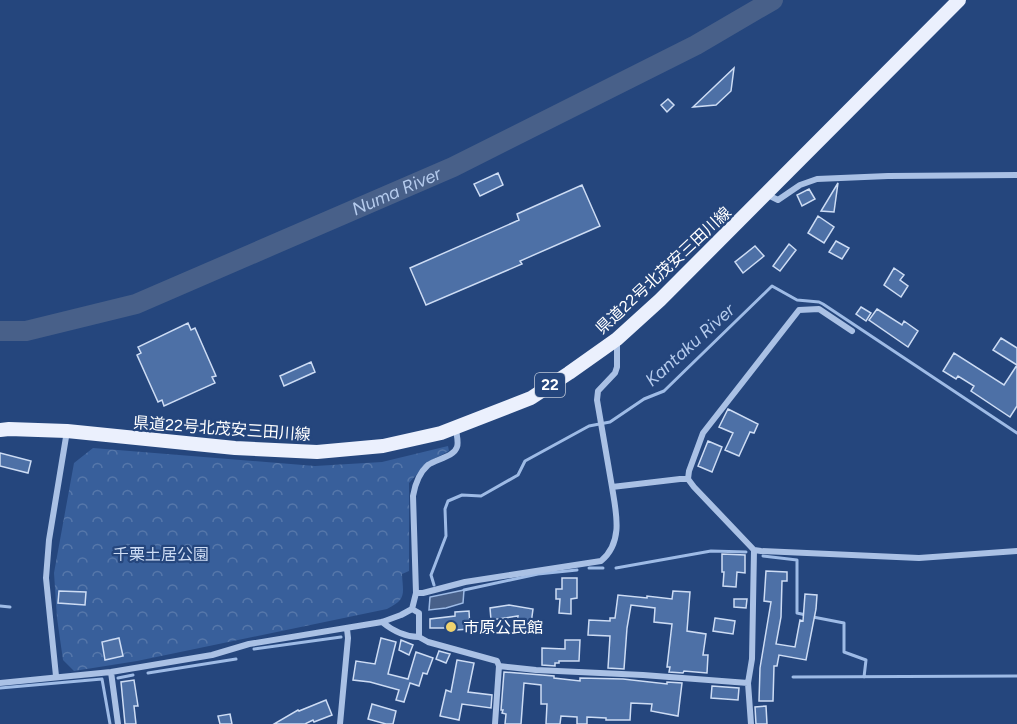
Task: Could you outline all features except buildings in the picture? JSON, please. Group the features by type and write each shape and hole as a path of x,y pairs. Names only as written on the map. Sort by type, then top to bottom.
{"main road":[{"name":"県道22号北茂安三田川線","path":"0,430 67,431 235,448 317,452 383,446 441,433 531,398 617,339 660,300 959,0"}],"street":[{"path":"766,194 778,200 800,185 817,179 1017,175"},
{"path":"852,331 819,309 799,310 703,433 688,479 754,550 919,558 1017,551"},
{"path":"416,593 465,582 601,561 607,556 616,538 618,523 597,400 598,392 615,374 618,367 617,339"},
{"path":"0,683 111,672 212,655 249,644 382,622 412,609 416,593 413,496 420,475 429,465 454,452 458,446 456,427"},
{"path":"56,676 46,578 49,540 67,431"},
{"path":"612,487 688,479"},
{"path":"751,724 748,683 752,659 754,550"},
{"path":"412,609 419,613 419,637"},
{"path":"382,622 394,631 497,661 499,666 495,724"},
{"path":"340,724 347,629"},
{"path":"499,666 748,683"},
{"path":"111,672 118,724"}],"green space":[{"name":"千栗土居公園","path":"448,446 449,451 428,462 409,483 409,571 402,574 401,599 387,609 137,661 74,671 63,660 54,573 74,463 93,448 315,466 382,462"}],"shaded area":[{"path":"464,590 463,603 429,610 430,597"}],"waterway":[{"name":"Numa River","path":"0,331 26,331 136,304 453,167 696,45 773,0"},
{"name":"Kantaku River","path":"434,585 431,575 446,536 445,509 448,501 462,495 481,496 518,475 525,461 589,426 610,422 644,399 664,391 772,286 797,300 823,304 1017,433"},
{"path":"616,568 711,551 746,552"},
{"path":"763,556 797,560 797,613 806,615"},
{"path":"589,568 603,568"},
{"path":"464,590 538,574 577,570"},
{"path":"0,606 10,607"},
{"path":"813,617 844,623 844,652 866,660 864,677"},
{"path":"254,649 341,637"},
{"path":"148,673 236,659"},
{"path":"118,678 133,675"},
{"path":"793,677 1017,676"},
{"path":"0,688 102,679 110,724"}],"place":[{"name":"市原公民館","path":"451,627"}]}
